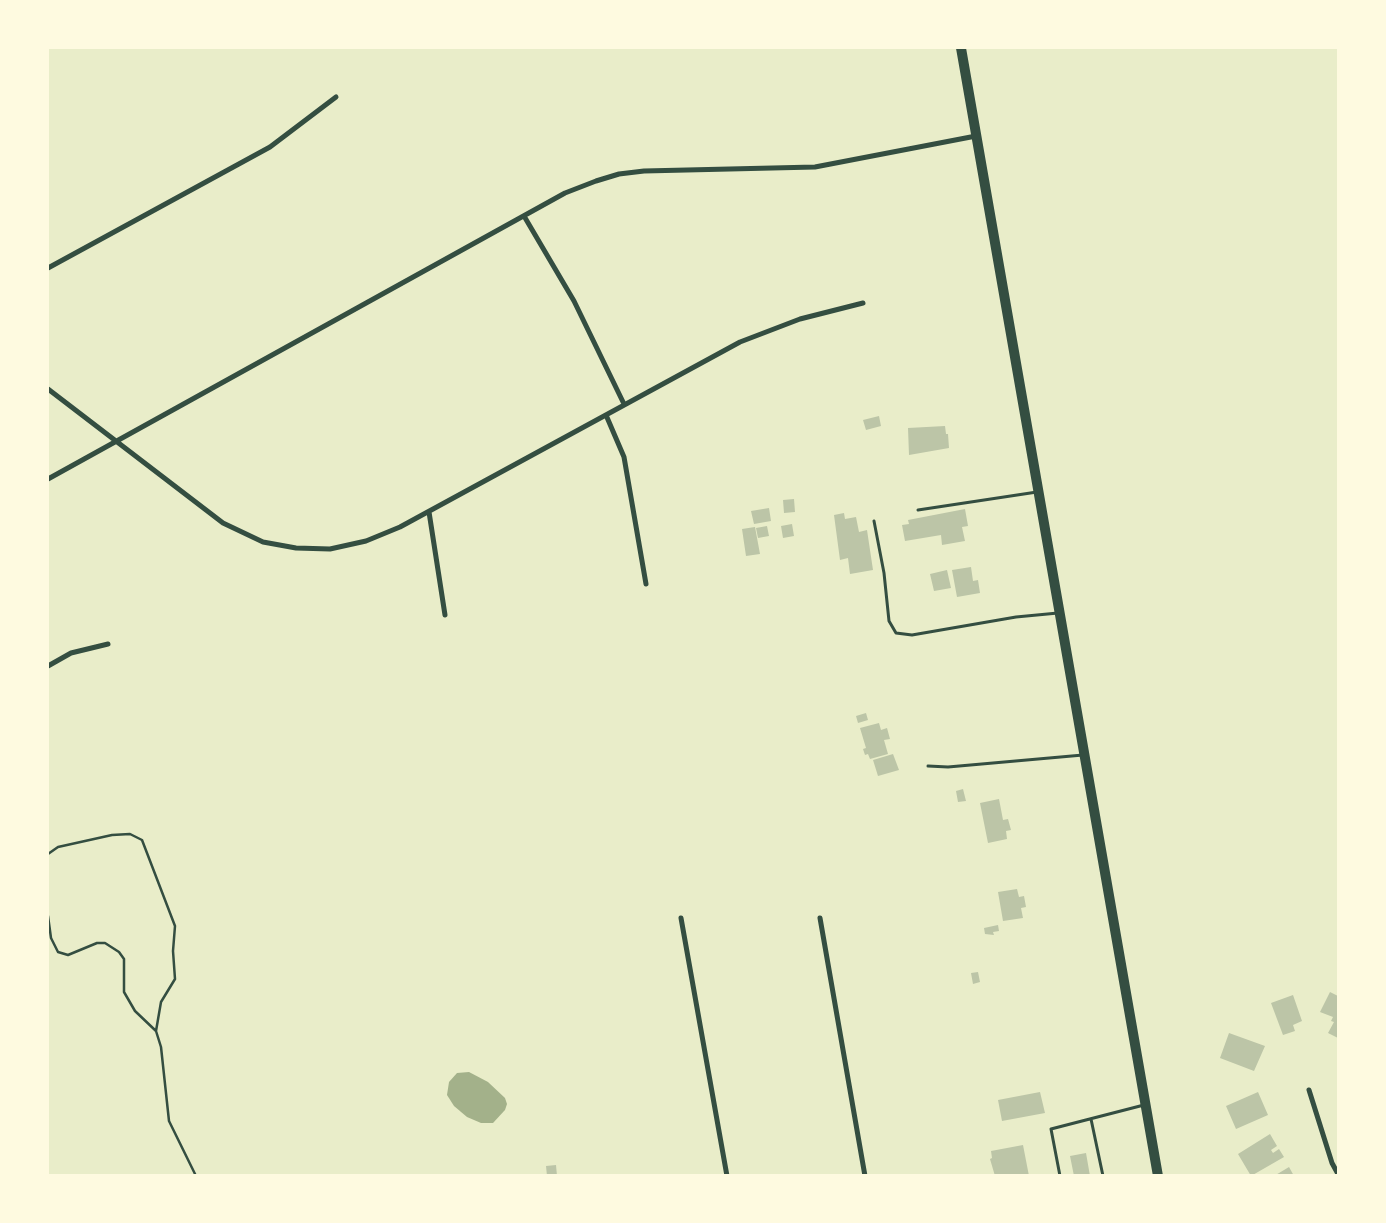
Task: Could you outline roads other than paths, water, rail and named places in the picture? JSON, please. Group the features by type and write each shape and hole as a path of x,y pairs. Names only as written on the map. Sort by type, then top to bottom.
{"main road":[{"path":"961,48 1037,492 1158,1176"}],"street":[{"path":"48,268 270,148 336,98"},
{"path":"48,479 565,193 620,174 705,168 815,168 977,136"},
{"path":"524,216 574,301 624,404"},
{"path":"48,388 224,523 263,542 296,548 330,549 366,541 429,512 740,342 800,319 863,303"},
{"path":"606,415 624,457 646,584"},
{"path":"429,512 445,615"},
{"path":"48,666 70,653 108,644"},
{"path":"681,918 727,1176"},
{"path":"820,918 865,1176"},
{"path":"1308,1090 1332,1163 1338,1174"}],"lane":[{"path":"918,510 1037,492"},
{"path":"874,521 884,573 889,621 896,633 912,635 1016,617 1059,612"},
{"path":"928,766 948,767 1084,755"},
{"path":"1060,1176 1051,1129 1145,1104"},
{"path":"1091,1119 1103,1176"}]}
